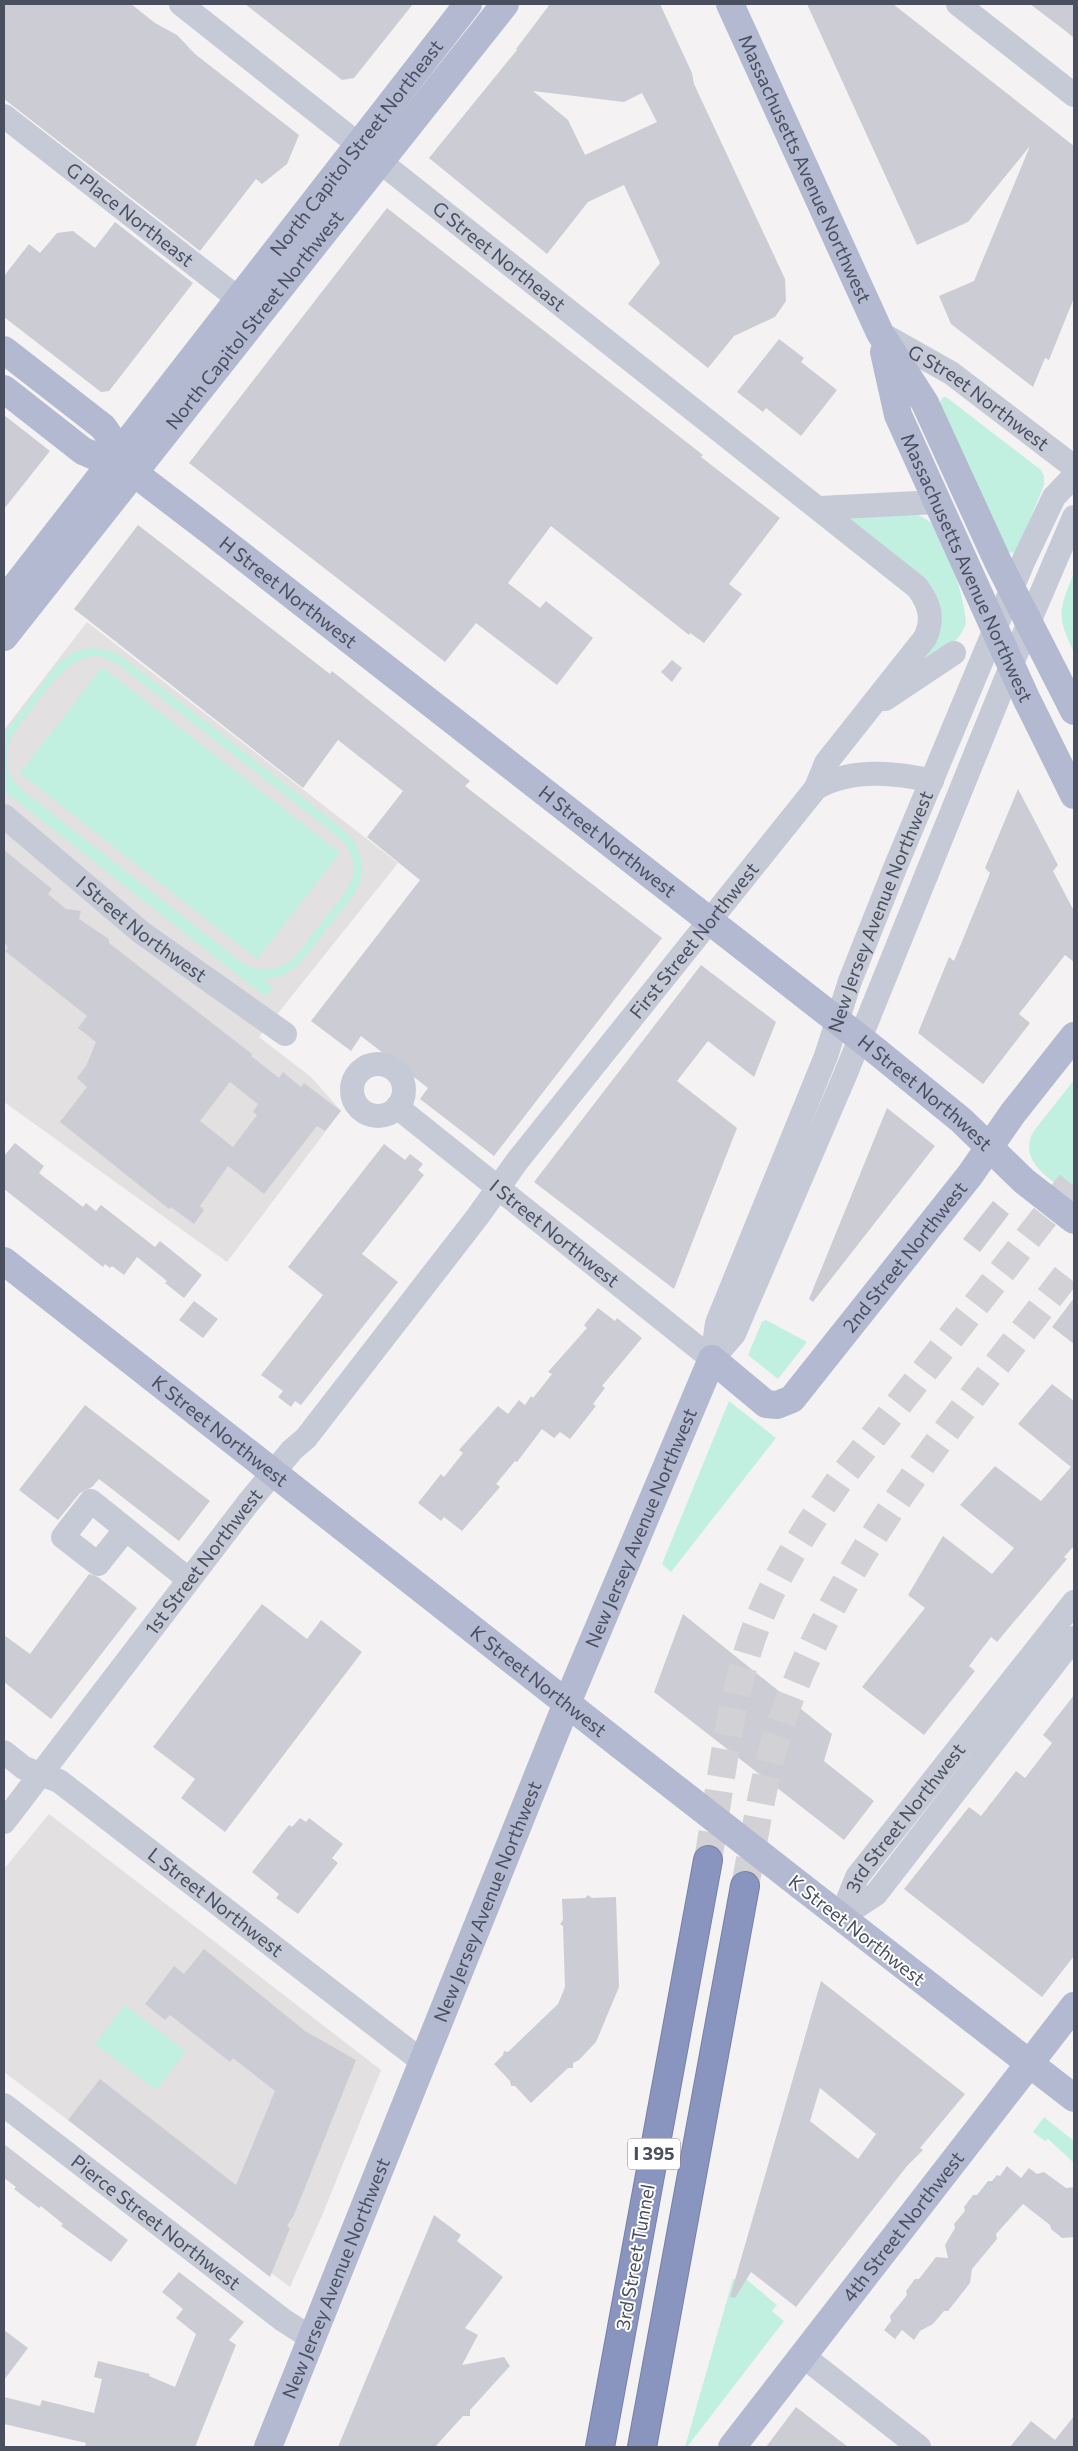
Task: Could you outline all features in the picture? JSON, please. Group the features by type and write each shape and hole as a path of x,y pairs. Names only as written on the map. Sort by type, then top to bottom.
{"highway":[{"name":"3rd Street Tunnel","path":"600,2447 708,1860"},
{"name":"I 395","path":"642,2447 745,1886"}],"main road":[{"name":"North Capitol Street Northeast","path":"121,462 249,306 359,145 468,4"},
{"name":"North Capitol Street Northwest","path":"249,306 380,163 505,4"},
{"name":"Massachusetts Avenue Northwest","path":"730,4 880,333 925,403 1012,589 1074,711"},
{"path":"435,46 457,64"},
{"name":"Massachusetts Avenue Northwest","path":"880,333 898,414 994,630 1074,795"},
{"path":"4,350 103,427 121,462"},
{"path":"4,389 83,451 121,462"},
{"path":"4,637 18,595 121,462"},
{"name":"H Street Northwest","path":"121,462 962,1120 1024,1181 1074,1220"},
{"name":"2nd Street Northwest","path":"712,1359 766,1404 777,1405 792,1399 958,1191 1013,1113 1074,1036"},
{"name":"K Street Northwest","path":"4,1261 620,1745 1074,2098"},
{"name":"New Jersey Avenue Northwest","path":"268,2447 567,1703 712,1359"},
{"name":"4th Street Northwest","path":"732,2447 1074,2006"}],"street":[{"name":"G Street Northeast","path":"181,4 380,163 820,508"},
{"path":"958,4 1074,95"},
{"name":"G Place Northeast","path":"4,116 249,306"},
{"name":"G Street Northwest","path":"880,333 950,373 1074,467"},
{"name":"New Jersey Avenue Northwest","path":"712,1359 717,1324 826,1056 850,981 1012,589 1054,497 1074,476"},
{"path":"820,508 937,502"},
{"path":"816,788 826,763 925,638 929,630 930,613 924,596 917,587 820,508"},
{"name":"New Jersey Avenue Northwest","path":"712,1359 734,1334 860,1039 1029,622 1074,517"},
{"path":"875,703 891,697 954,653"},
{"name":"First Street Northwest","path":"498,1188 708,921 816,788 836,778 862,774 907,775 932,781"},
{"name":"I Street Northwest","path":"4,816 142,933 285,1034"},
{"name":"I Street Northwest","path":"397,1107 712,1359"},
{"name":"1st Street Northwest","path":"4,1822 188,1579 312,1430 498,1188"},
{"path":"125,1530 188,1579"},
{"name":"3rd Street Northwest","path":"841,1917 876,1894 1069,1635 1074,1602"},
{"name":"L Street Northwest","path":"4,1752 24,1768 42,1773 59,1781 423,2062"},
{"name":"Pierce Street Northwest","path":"4,2105 283,2320 311,2338"},
{"path":"803,2356 919,2447"}],"shaded area":[{"path":"87,622 398,863 259,1037 311,1077 341,1111 227,1262 4,1102 4,730"},
{"path":"49,1814 381,2070 321,2218 290,2287 4,2072 4,1869"}],"green space":[{"path":"943,397 946,397 1041,470 1044,476 1044,485 1018,549 1013,553 1008,552 941,406 940,402"},
{"path":"912,513 931,522 943,539 957,579 966,619 961,634 948,648 907,675 936,623 840,515"},
{"path":"1074,573 1074,652 1064,630 1062,612 1065,595"},
{"path":"88,648 103,649 121,656 344,830 356,845 362,870 354,895 298,966 282,976 263,979 273,987 266,997 4,791 4,734 58,663 74,652","holes":["96,656 119,665 341,839 349,850 354,870 352,880 341,898 295,957 289,962 269,969 255,968 241,962 21,789 11,777 7,763 10,741 40,698 71,665 83,659"]},
{"path":"102,667 340,853 257,959 20,773"},
{"path":"1074,1080 1074,1197 1048,1177 1033,1162 1029,1143 1033,1132"},
{"path":"766,1320 807,1342 778,1379 748,1355 762,1322"},
{"path":"729,1401 776,1438 671,1572 662,1564"},
{"path":"125,2005 186,2052 156,2090 95,2044"},
{"path":"1044,2117 1074,2141 1074,2163 1048,2139 1045,2141 1033,2132"},
{"path":"733,2279 746,2279 777,2305 772,2311 784,2321 687,2447 685,2447"}],"building":[{"path":"4,4 131,4 155,23 177,35 195,54 299,135 287,164 262,184 256,179 200,251 4,99"},
{"path":"245,4 413,4 354,78 342,80"},
{"path":"550,4 660,4 692,73 694,84 785,279 786,301 775,317 734,336 708,368 628,304 660,263 624,185 588,202 547,254 429,158","holes":["533,91 624,102 642,93 657,122 585,155 568,120"]},
{"path":"807,4 893,4 1074,146 1074,298 1049,360 1045,358 1033,387 951,324 939,296 974,281 1030,146 968,222 917,245"},
{"path":"1030,4 1074,4 1074,38 1063,29"},
{"path":"387,208 703,455 701,457 780,518 729,584 742,594 704,643 690,633 689,635 551,526 508,583 540,608 546,601 593,638 557,685 476,623 445,662 189,463"},
{"path":"115,222 193,283 109,391 101,392 4,317 4,276 29,244 40,253 57,233 73,231 95,248"},
{"path":"779,339 804,358 801,362 837,390 801,436 766,408 763,412 737,392"},
{"path":"4,415 50,451 4,509"},
{"path":"138,525 330,674 332,671 470,781 465,786 662,938 494,1156 420,1099 428,1088 361,1036 351,1051 311,1021 420,880 367,837 403,791 338,740 303,788 74,609"},
{"path":"672,660 682,668 672,682 661,672"},
{"path":"1018,789 1058,865 1053,871 1074,911 1074,962 1065,955 1019,1014 1030,1023 983,1084 918,1033 949,957 954,961 990,873 985,868"},
{"path":"4,850 52,889 48,894 66,909 81,911 79,919 109,939 109,943 252,1054 251,1056 279,1078 283,1072 301,1087 304,1083 341,1111 325,1131 317,1126 264,1194 228,1166 200,1206 204,1210 194,1224 171,1207 169,1209 60,1122 87,1087 77,1078 86,1066 96,1042 78,1028 87,1016 5,951 8,948 4,942","holes":["230,1082 258,1104 253,1112 257,1115 233,1147 200,1121"]},
{"path":"701,965 776,1022 754,1077 708,1041 677,1081 737,1128 674,1289 534,1182"},
{"path":"887,1108 935,1146 813,1302 809,1299"},
{"path":"15,1143 44,1166 39,1173 83,1207 86,1203 96,1211 101,1205 155,1247 160,1241 202,1275 184,1298 165,1283 167,1281 137,1257 124,1275 112,1266 110,1268 105,1264 103,1267 4,1189 4,1156"},
{"path":"384,1144 405,1160 410,1154 423,1164 418,1170 424,1175 362,1254 398,1282 301,1405 295,1401 291,1407 278,1397 283,1391 261,1375 323,1295 288,1267"},
{"path":"993,1201 1009,1214 980,1252 963,1239"},
{"path":"1074,1298 1074,1344 1052,1327"},
{"path":"194,1301 218,1319 203,1338 179,1320"},
{"path":"598,1308 615,1321 617,1318 642,1338 602,1386 605,1388 593,1404 596,1406 570,1439 560,1432 554,1438 542,1429 517,1462 515,1461 496,1484 500,1487 462,1531 444,1517 441,1521 418,1503 441,1474 444,1477 463,1453 459,1450 498,1406 508,1414 519,1400 525,1405 531,1396 533,1398 552,1374 548,1372 587,1328 584,1325"},
{"path":"1052,1384 1074,1401 1074,1546 1064,1557 1067,1559 997,1642 991,1637 969,1666 975,1671 924,1735 862,1687 925,1608 908,1595 943,1536 992,1574 1014,1548 960,1505 995,1466 1041,1501 1071,1467 1018,1424"},
{"path":"85,1405 210,1501 179,1541 99,1479 92,1487 80,1493 58,1520 19,1490"},
{"path":"89,1574 98,1577 137,1608 51,1719 4,1682 4,1635 30,1654"},
{"path":"262,1604 307,1639 321,1620 362,1652 225,1832 181,1798 195,1779 153,1747"},
{"path":"683,1614 832,1734 824,1761 874,1801 844,1840 654,1692"},
{"path":"1074,1695 1074,1956 1042,1997 904,1889 969,1807 981,1816 1016,1771 1025,1778 1052,1743 1043,1735"},
{"path":"300,1818 306,1822 309,1818 343,1844 332,1858 338,1863 298,1914 276,1898 279,1894 252,1872 289,1825 292,1827"},
{"path":"588,1895 592,1898 616,1897 619,1987 596,2042 579,2060 573,2063 573,2068 568,2068 531,2103 515,2086 511,2086 510,2081 494,2064 503,2055 504,2051 508,2052 558,2004 565,1987 563,1926 560,1924 563,1920 562,1899 585,1898"},
{"path":"204,1949 305,2031 356,2060 294,2215 287,2226 290,2228 270,2277 68,2120 100,2079 236,2185 275,2091 233,2058 230,2062 170,2015 165,2020 145,2004 174,1966 184,1974"},
{"path":"821,1981 965,2094 920,2148 923,2150 907,2166 796,2307 751,2272 735,2298 730,2297","holes":["820,2088 876,2134 858,2159 810,2121"]},
{"path":"4,2144 128,2240 111,2262 61,2226 63,2224 41,2206 39,2208 14,2189 16,2187 4,2178"},
{"path":"1007,2166 1021,2178 1029,2168 1037,2174 1044,2172 1066,2188 1074,2187 1074,2237 1062,2238 1051,2229 1050,2225 1023,2204 996,2234 997,2239 972,2269 970,2283 948,2311 944,2311 933,2324 920,2331 914,2340 902,2330 895,2339 884,2330 891,2321 890,2316 907,2295 906,2291 915,2279 919,2279 936,2257 948,2258 945,2245 955,2228 954,2224 965,2211 964,2207 973,2195 977,2195 988,2181 992,2181 997,2175 1000,2176"},
{"path":"434,2215 461,2235 457,2241 503,2277 465,2328 478,2335 462,2365 504,2357 510,2366 470,2410 470,2416 463,2416 435,2447 338,2447"},
{"path":"179,2272 244,2322 229,2340 236,2345 195,2447 85,2447 86,2443 4,2424 4,2397 40,2406 42,2400 94,2413 102,2379 94,2377 98,2361 150,2374 149,2376 175,2387 196,2334 176,2318 183,2309 162,2292"},
{"path":"4,2330 28,2348 4,2380"},
{"path":"796,2407 848,2447 766,2447"},
{"path":"1074,2416 1074,2447 1010,2447 1031,2421 1055,2440"}],"tunnel":[{"path":"708,1860 728,1734 742,1671 762,1612 788,1560 841,1478 1074,1179"},
{"path":"745,1886 761,1801 776,1737 809,1654 839,1594 873,1536 911,1480 1074,1265"}]}
